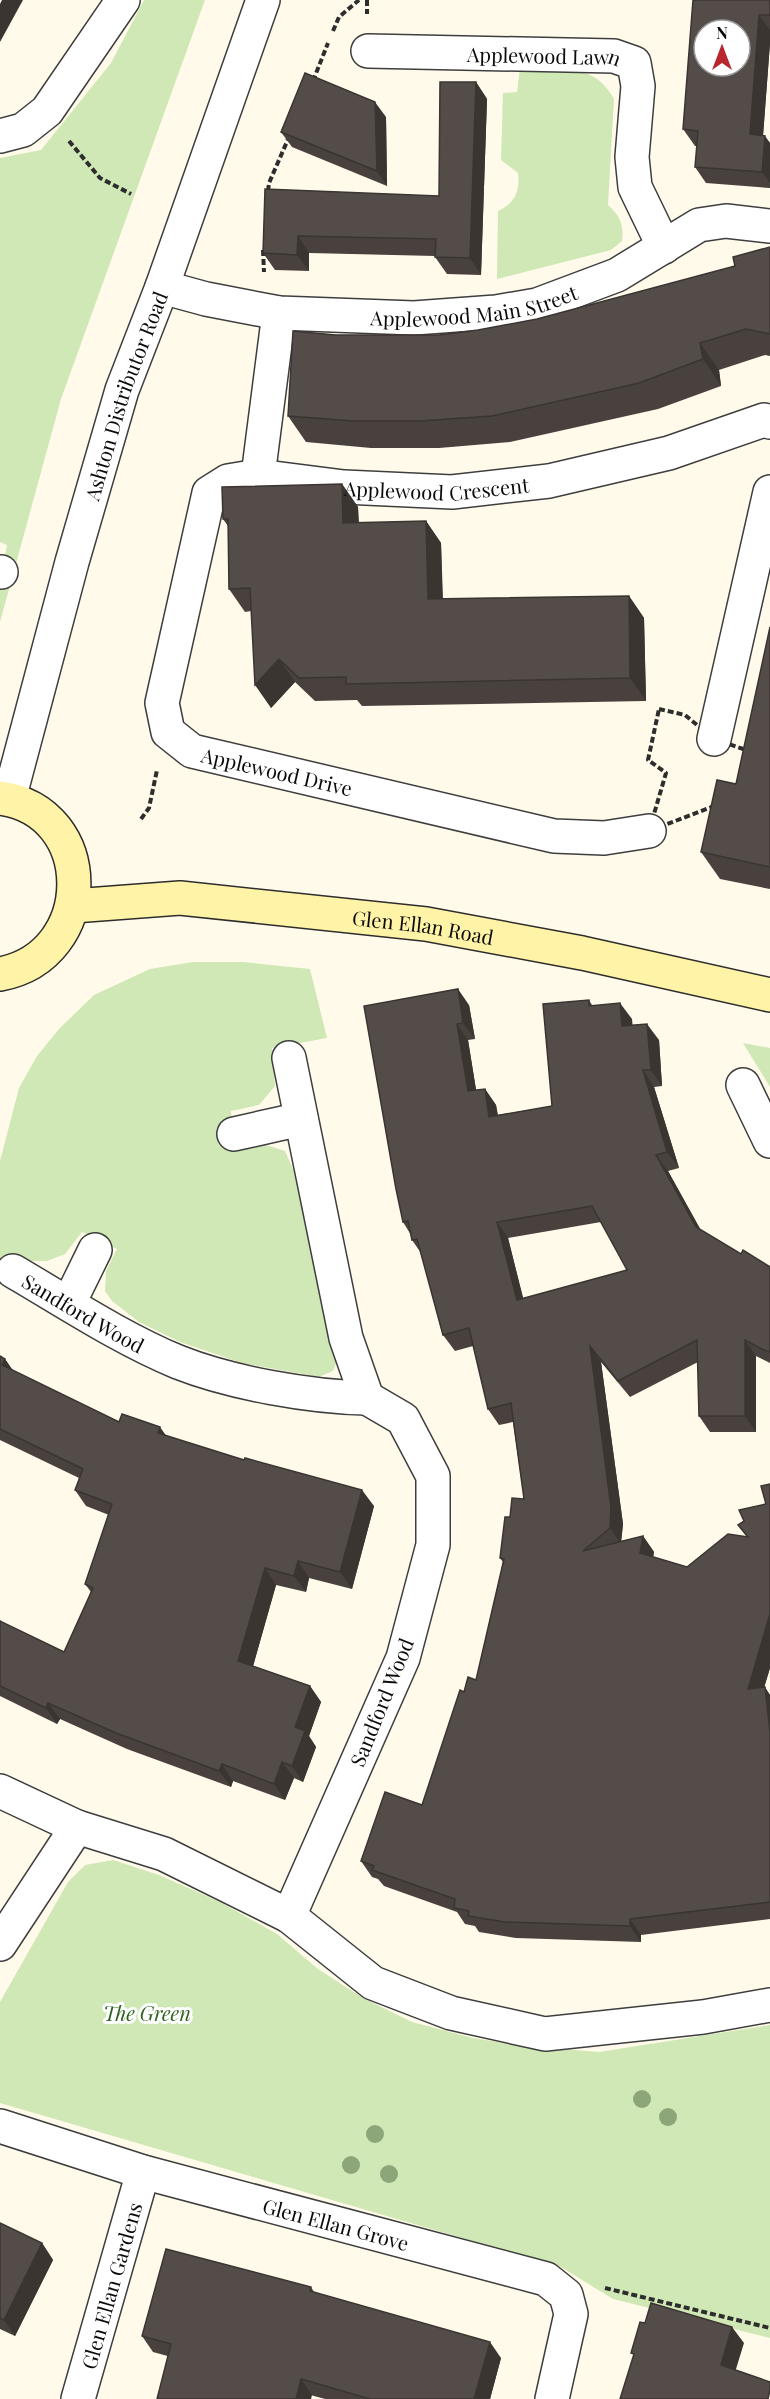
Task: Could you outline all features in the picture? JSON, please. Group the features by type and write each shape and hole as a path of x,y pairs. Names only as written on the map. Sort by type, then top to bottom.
{"street":[{"path":"0,136 23,130 47,111 123,0"},
{"name":"Ashton Distributor Road","path":"4,799 122,390 162,286 263,0"},
{"name":"Applewood Lawn","path":"368,51 614,56 634,63 638,86 632,158 635,188 664,247"},
{"name":"Applewood Main Street","path":"162,286 206,299 279,313 414,318 496,312 537,305 617,275 699,225 726,221 770,226"},
{"path":"168,732 162,703 209,493 228,481 258,476 279,313"},
{"name":"Applewood Crescent","path":"258,476 344,487 452,492 549,481 669,453 764,420 770,422"},
{"path":"714,739 758,598 770,492"},
{"name":"Applewood Drive","path":"168,732 192,751 554,836 604,838 649,831"},
{"path":"0,974 27,966 48,951 64,930 73,906 75,879 69,852 60,836 34,810 4,799"},
{"name":"Glen Ellan Road","path":"73,906 180,898 426,924 582,953 770,995"},
{"path":"289,1058 346,1338 367,1398"},
{"path":"743,1085 770,1141"},
{"path":"234,1134 301,1119"},
{"path":"69,1303 95,1250"},
{"name":"Sandford Wood","path":"13,1271 179,1362 257,1384 331,1398 367,1398 403,1419 433,1476 434,1545 403,1658 290,1916"},
{"path":"0,1791 77,1827 164,1854 290,1916 373,1983 451,2013 545,2034 703,2017 770,2005"},
{"path":"0,1944 77,1827"},
{"name":"Glen Ellan Grove","path":"0,2126 143,2172 546,2279 566,2295"},
{"name":"Glen Ellan Gardens","path":"78,2399 143,2172"},
{"path":"552,2399 571,2314 566,2295"}],"path":[{"path":"312,84 339,17 359,0"},
{"path":"47,111 100,178 131,194"},
{"path":"268,194 269,183 290,133"},
{"path":"263,238 264,284"},
{"path":"659,709 685,715 714,739 752,752 740,800 730,800 649,831 666,773 648,760 659,709"},
{"path":"141,819 149,807 155,775 168,732"},
{"path":"566,2295 599,2286 770,2328"}],"green space":[{"path":"144,0 205,0 61,399 0,622 0,582 7,545 0,542 0,158 41,150 111,63"},
{"path":"520,68 561,68 585,73 596,78 614,99 608,205 620,221 622,241 611,250 497,279 498,211 509,204 515,196 518,180 518,173 501,160 503,93 517,92"},
{"path":"193,962 243,962 310,969 327,1038 272,1048 275,1086 259,1105 231,1111 234,1145 260,1143 285,1151 299,1183 338,1358 333,1371 319,1377 242,1363 180,1342 139,1322 112,1301 105,1291 106,1271 117,1249 82,1232 65,1254 47,1261 0,1261 0,1161 19,1088 37,1056 59,1029 94,995 150,969"},
{"path":"743,1043 770,1048 770,1087"},
{"name":"The Green","path":"113,1860 159,1875 220,1902 277,1934 318,1969 363,1998 412,2022 473,2038 523,2046 599,2052 770,2025 770,2338 613,2299 561,2267 0,2103 0,2002 68,1882 85,1865"}],"building":[{"path":"693,0 770,0 770,15 759,15 750,134 765,136 762,172 695,167 698,131 683,129"},
{"path":"305,73 375,102 377,171 281,132"},
{"path":"440,82 476,82 470,258 435,257 436,239 298,236 297,255 263,253 265,189 439,196"},
{"path":"770,247 770,334 746,329 700,343 703,359 639,383 492,416 420,421 353,421 288,416 293,331 336,335 439,335 478,330 537,319 735,266 733,257"},
{"path":"342,484 343,523 426,521 428,599 629,596 630,678 346,684 346,677 299,678 279,659 255,685 250,588 229,589 228,519 223,519 222,487"},
{"path":"770,627 770,867 701,852 717,780 736,784"},
{"path":"458,989 463,1023 457,1024 468,1091 485,1089 489,1117 552,1106 543,1004 589,1000 589,1006 620,1003 622,1026 647,1024 651,1070 643,1070 667,1152 656,1155 696,1227 741,1254 743,1250 770,1267 770,1352 745,1340 745,1416 699,1416 697,1340 618,1381 590,1346 611,1508 610,1528 583,1551 643,1536 640,1553 687,1567 728,1534 748,1537 738,1525 744,1521 739,1510 766,1504 761,1486 770,1484 770,1614 748,1689 765,1687 770,1732 770,1902 630,1919 630,1926 505,1922 468,1916 469,1911 454,1908 455,1899 372,1870 374,1866 361,1861 385,1792 422,1805 460,1690 464,1692 468,1677 476,1680 504,1559 500,1558 505,1517 510,1517 512,1498 524,1499 511,1403 488,1409 469,1328 443,1335 417,1239 412,1240 408,1221 403,1222 364,1006","holes":["592,1206 627,1270 517,1300 497,1222"]},
{"path":"0,1356 5,1359 2,1365 119,1422 122,1414 160,1427 158,1433 244,1460 245,1458 362,1490 340,1572 298,1561 294,1576 265,1568 238,1661 310,1686 295,1727 305,1731 292,1766 282,1762 274,1784 222,1764 219,1771 116,1733 48,1703 46,1708 0,1686 0,1621 64,1652 93,1588 85,1584 112,1504 75,1490 83,1469 0,1429"},
{"path":"0,2223 42,2243 4,2320 0,2318"},
{"path":"166,2249 311,2287 310,2291 490,2342 474,2399 370,2399 301,2379 296,2399 157,2399 171,2344 142,2336"},
{"path":"651,2303 732,2327 721,2365 770,2382 768,2399 620,2399 634,2354 631,2353 640,2322 645,2323"}]}
